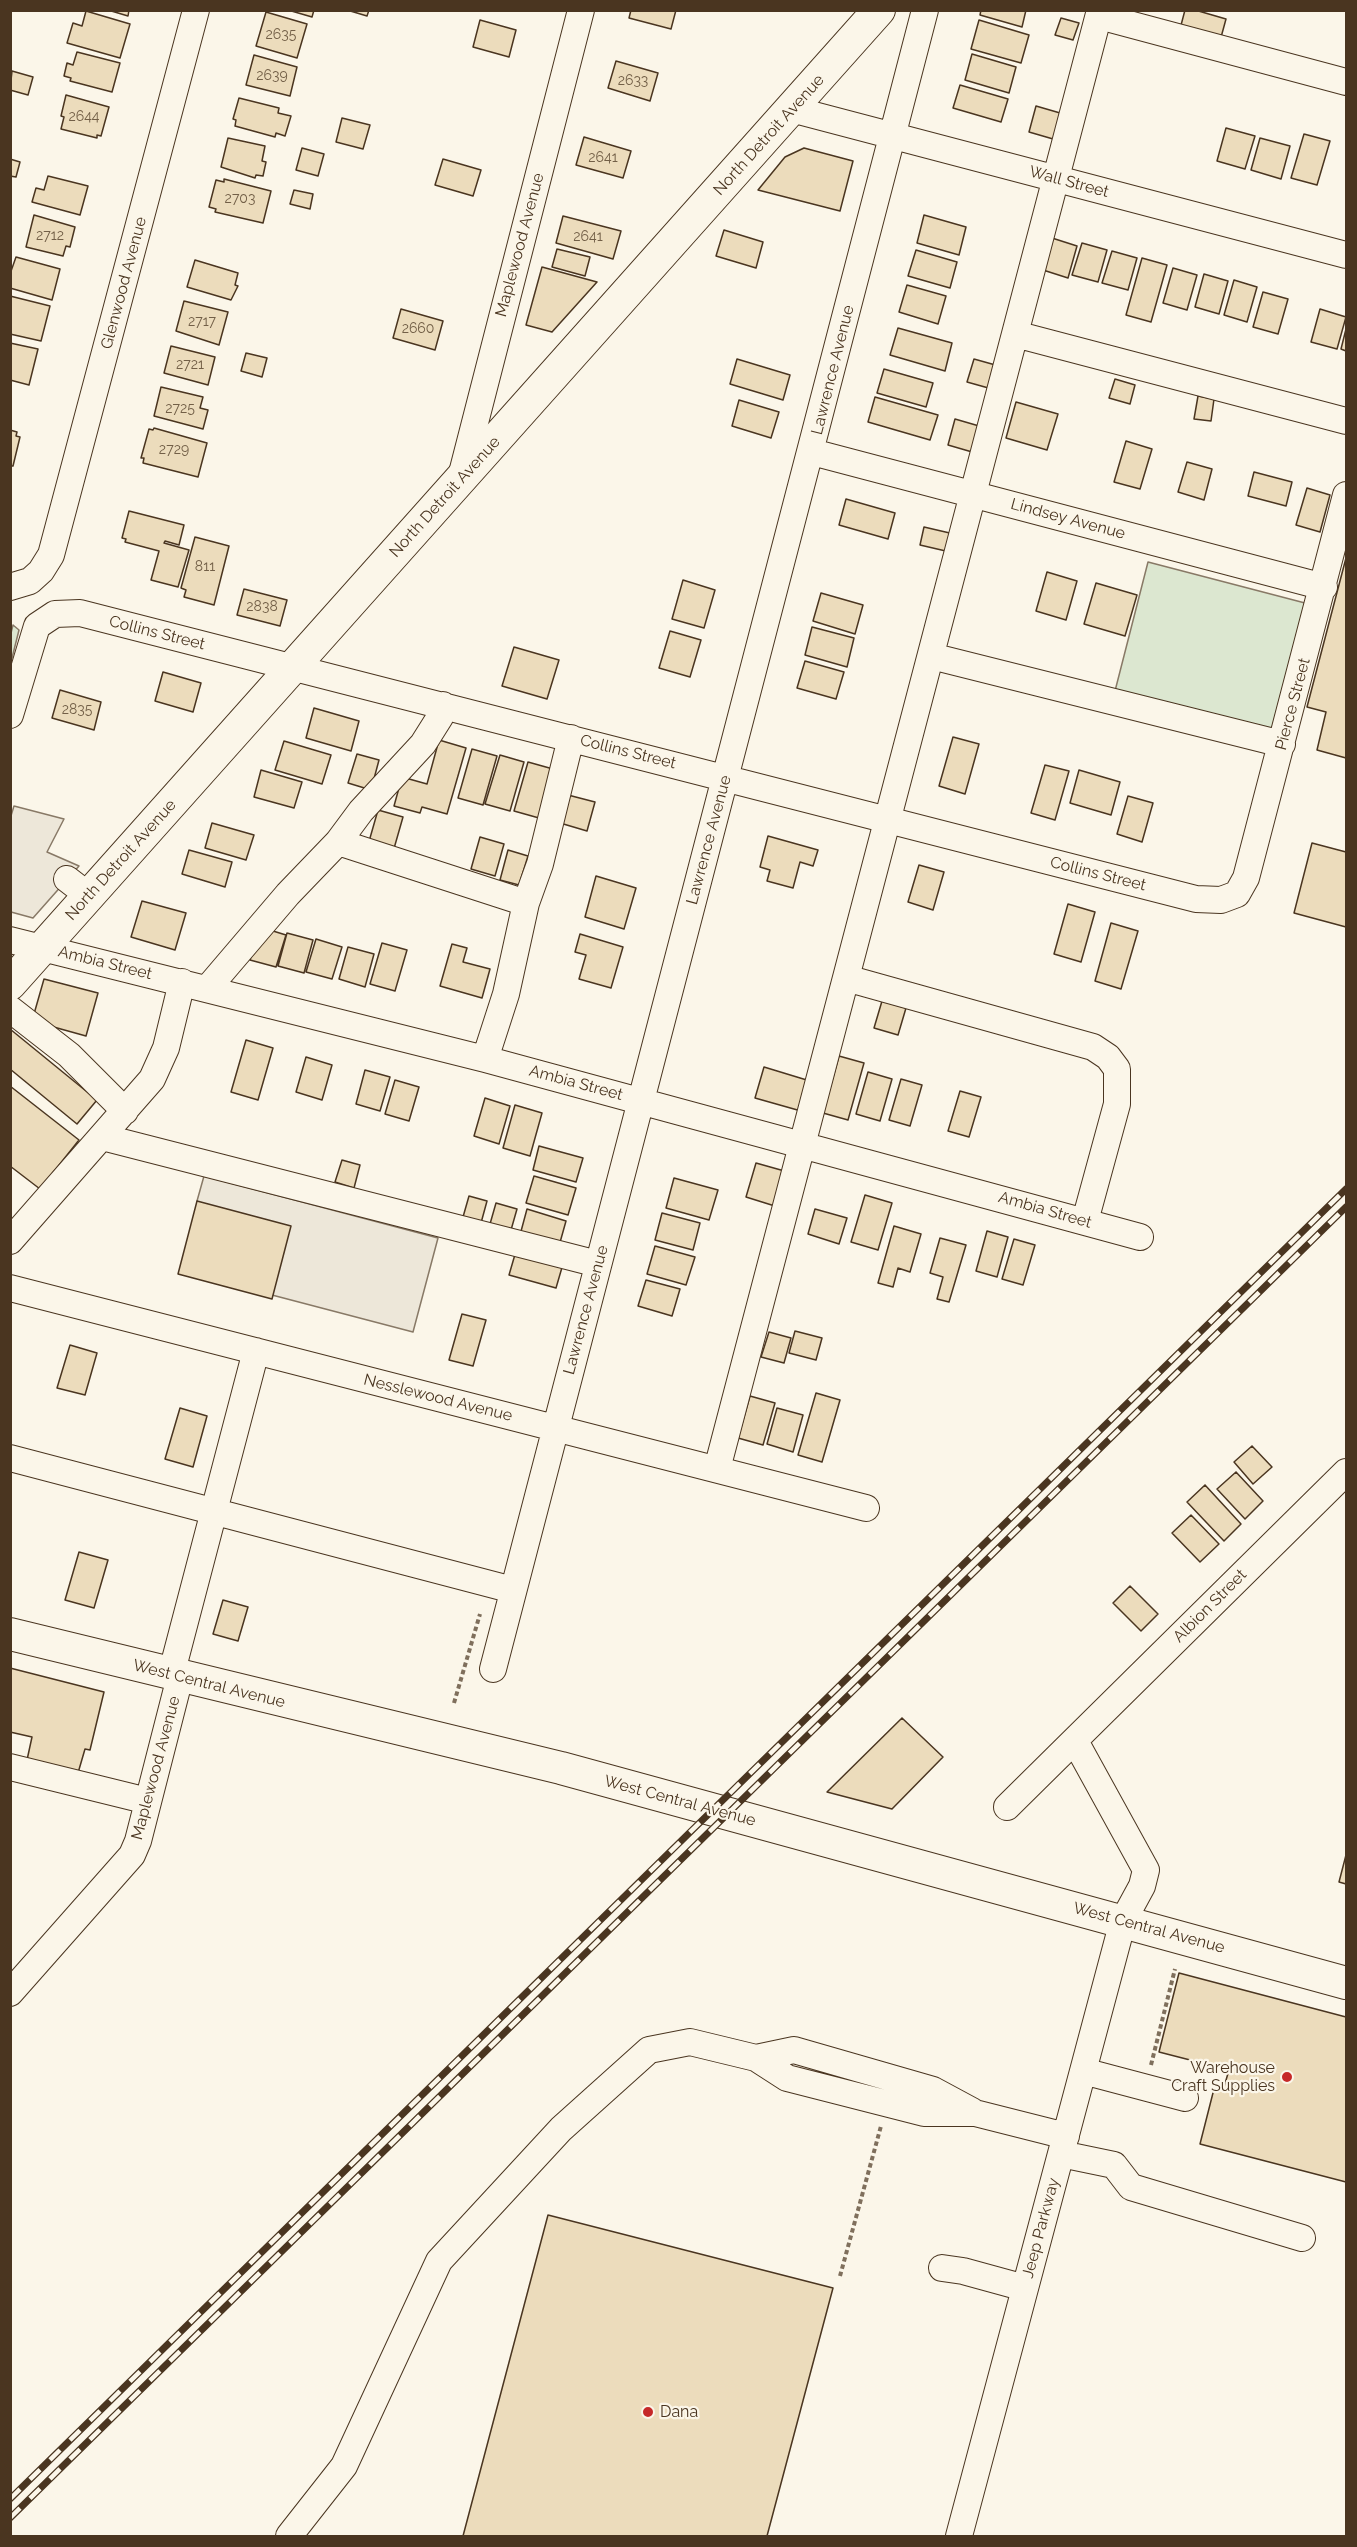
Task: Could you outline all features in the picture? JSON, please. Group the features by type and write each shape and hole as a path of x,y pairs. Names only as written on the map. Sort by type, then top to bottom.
{"main road":[{"name":"North Detroit Avenue","path":"10,984 43,948 78,888 293,668 879,10"},
{"name":"West Central Avenue","path":"10,1634 561,1768 1347,1983"}],"street":[{"name":"Glenwood Avenue","path":"10,587 30,580 41,571 51,555 196,10"},
{"name":"Maplewood Avenue","path":"460,480 581,10"},
{"name":"Lawrence Avenue","path":"493,1669 812,452 925,10"},
{"path":"717,1469 1100,13 1347,82"},
{"name":"Wall Street","path":"791,109 1347,255"},
{"path":"1015,334 1347,421"},
{"name":"Lindsey Avenue","path":"812,452 1324,586"},
{"name":"Pierce Street","path":"1221,900 1237,894 1246,878 1347,495"},
{"name":"Collins Street","path":"10,715 37,626 55,614 81,613 1196,899 1221,900"},
{"path":"931,656 1282,744"},
{"path":"207,989 288,894 338,842 361,811 423,744 440,717 443,705"},
{"path":"485,1059 506,994 526,903 540,864 571,738"},
{"path":"338,842 526,903"},
{"name":"Ambia Street","path":"10,940 641,1100 1140,1237"},
{"path":"846,978 1093,1047 1108,1057 1117,1070 1117,1104 1084,1221"},
{"path":"10,1241 152,1079 160,1064 182,982"},
{"path":"10,1009 69,1055 124,1111"},
{"path":"102,1137 598,1264"},
{"name":"Nesslewood Avenue","path":"10,1288 866,1508"},
{"name":"Maplewood Avenue","path":"10,1993 127,1862 138,1841 214,1512 256,1351"},
{"path":"10,1458 513,1590"},
{"name":"Albion Street","path":"1007,1807 1347,1472"},
{"path":"1076,1741 1146,1870 1142,1886 1123,1920"},
{"path":"10,1767 148,1801"},
{"name":"Jeep Parkway","path":"959,2536 1123,1920"},
{"path":"289,2536 344,2466 439,2261 561,2129 649,2050 690,2042 756,2058 787,2078 924,2113 975,2113"},
{"path":"756,2058 794,2050 933,2090 975,2113 1114,2165 1131,2187 1302,2238"},
{"path":"1083,2071 1185,2098"},
{"path":"942,2268 963,2271 1025,2288"}],"path":[{"path":"454,1703 482,1609"},
{"path":"1150,2071 1175,1970"},
{"path":"840,2276 887,2103"}],"green space":[{"path":"1148,562 1305,603 1271,732 1115,691"},
{"path":"13,625 19,630 11,662 11,633"}],"shaded area":[{"path":"14,806 64,819 47,852 79,866 33,918 11,912 10,819"},
{"path":"204,1176 438,1238 413,1332 272,1295 197,1201"}],"building":[{"path":"108,10 129,10 128,16"},
{"path":"288,10 314,10 312,17"},
{"path":"347,10 369,10 367,16"},
{"path":"631,10 676,10 671,29 629,18"},
{"path":"981,10 1026,10 1022,27 980,15"},
{"path":"1185,10 1195,10 1226,19 1220,41 1180,29"},
{"path":"86,11 130,24 120,58 67,43 73,23 82,26"},
{"path":"266,12 307,24 297,58 256,46"},
{"path":"1061,18 1079,23 1073,40 1055,35"},
{"path":"480,20 516,30 509,57 473,47"},
{"path":"979,20 1029,35 1021,63 971,49"},
{"path":"77,52 120,63 112,92 70,81 71,78 64,76 67,63 73,65"},
{"path":"972,54 1016,67 1009,93 965,80"},
{"path":"254,55 297,67 290,96 246,85"},
{"path":"616,61 658,73 650,101 608,88"},
{"path":"12,71 33,77 28,95 10,90"},
{"path":"960,85 1008,99 1001,122 953,108"},
{"path":"66,95 109,107 101,136 97,135 97,138 61,129 64,117 61,116"},
{"path":"239,98 279,108 278,113 291,116 285,136 276,133 275,137 235,126 236,120 233,119"},
{"path":"1036,106 1067,115 1060,141 1029,132"},
{"path":"342,118 370,125 363,149 336,142"},
{"path":"1226,128 1255,136 1245,169 1217,161"},
{"path":"1304,134 1330,141 1317,185 1291,178"},
{"path":"584,137 631,151 623,178 576,165"},
{"path":"228,138 265,146 262,161 266,162 263,176 256,175 255,178 221,167"},
{"path":"1260,138 1290,146 1281,179 1251,170"},
{"path":"302,148 324,154 318,176 296,170"},
{"path":"804,148 853,161 840,211 758,190 785,157"},
{"path":"10,159 20,162 16,177 10,176"},
{"path":"443,159 481,170 473,196 435,185"},
{"path":"48,176 88,186 80,215 32,202 36,188 44,190"},
{"path":"224,179 271,191 263,223 215,212 216,209 209,207 216,180 224,182"},
{"path":"294,190 313,194 310,209 290,204"},
{"path":"34,215 75,227 70,247 66,246 63,256 26,247"},
{"path":"924,215 966,227 959,255 917,243"},
{"path":"563,216 621,231 613,259 556,243"},
{"path":"724,230 763,242 756,268 716,256"},
{"path":"1052,238 1077,246 1068,278 1043,270"},
{"path":"1082,243 1107,250 1098,282 1072,275"},
{"path":"557,249 590,257 585,276 552,267"},
{"path":"916,250 957,262 950,288 908,276"},
{"path":"1112,251 1137,258 1128,290 1102,283"},
{"path":"16,257 60,269 52,300 10,288 10,274"},
{"path":"1142,258 1167,265 1151,322 1126,315"},
{"path":"195,260 238,273 235,285 238,286 231,300 187,287"},
{"path":"542,267 597,282 552,332 526,325"},
{"path":"1173,268 1197,275 1187,310 1163,303"},
{"path":"1204,274 1228,281 1219,314 1195,307"},
{"path":"1234,280 1257,287 1247,322 1224,315"},
{"path":"907,285 946,296 938,324 899,312"},
{"path":"1263,292 1288,299 1278,334 1253,327"},
{"path":"10,296 50,306 41,341 10,334"},
{"path":"184,301 228,312 219,345 176,331"},
{"path":"401,309 443,321 435,350 393,338"},
{"path":"1320,309 1346,317 1337,349 1311,342"},
{"path":"898,328 952,343 945,371 890,355"},
{"path":"1346,329 1346,351 1341,349"},
{"path":"10,343 38,349 29,385 10,380"},
{"path":"171,346 215,357 208,385 164,373"},
{"path":"246,353 267,358 262,377 241,371"},
{"path":"737,359 790,375 783,400 730,384"},
{"path":"974,359 999,366 992,389 967,382"},
{"path":"884,369 933,383 926,407 877,393"},
{"path":"1115,379 1135,385 1130,404 1109,398"},
{"path":"161,387 203,397 200,408 208,410 203,429 154,416"},
{"path":"1198,396 1214,399 1211,421 1194,419"},
{"path":"875,397 938,415 930,440 868,422"},
{"path":"739,400 779,412 771,438 732,426"},
{"path":"1016,402 1058,414 1047,450 1006,438"},
{"path":"955,419 986,428 979,454 948,445"},
{"path":"154,428 207,443 198,477 143,463 144,458 141,458 149,429"},
{"path":"10,430 17,432 16,436 20,437 13,466 10,466"},
{"path":"1126,441 1152,449 1140,489 1114,482"},
{"path":"1187,462 1212,469 1204,500 1178,492"},
{"path":"1254,472 1292,482 1286,506 1248,496"},
{"path":"1307,488 1330,495 1320,532 1296,525"},
{"path":"846,499 895,513 888,539 839,525"},
{"path":"129,511 184,525 179,545 165,541 164,543 189,550 178,587 151,580 159,551 125,542 126,539 122,538"},
{"path":"924,527 954,534 950,552 920,545"},
{"path":"195,537 229,546 214,605 184,597 186,590 181,588"},
{"path":"1346,558 1346,758 1317,750 1326,712 1307,707"},
{"path":"1047,572 1077,581 1066,620 1036,611"},
{"path":"683,580 715,590 704,628 672,619"},
{"path":"1096,583 1137,595 1125,636 1084,624"},
{"path":"244,589 287,600 280,626 237,615"},
{"path":"821,593 863,605 855,634 813,621"},
{"path":"812,627 854,638 847,667 805,655"},
{"path":"670,631 701,640 690,677 659,668"},
{"path":"514,647 559,660 547,699 502,686"},
{"path":"805,661 844,672 836,699 797,688"},
{"path":"163,672 201,683 193,712 155,701"},
{"path":"60,690 101,702 94,730 52,718"},
{"path":"314,708 359,721 351,751 306,738"},
{"path":"953,737 979,744 965,794 939,786"},
{"path":"439,740 466,748 447,814 422,807 420,813 394,806 402,777 427,784"},
{"path":"284,741 331,755 322,784 275,770"},
{"path":"472,749 497,756 483,805 458,798"},
{"path":"357,754 379,760 371,790 348,783"},
{"path":"500,755 524,762 510,811 485,804"},
{"path":"528,762 553,769 539,818 514,811"},
{"path":"1045,765 1069,771 1055,820 1031,813"},
{"path":"261,770 302,782 294,808 254,797"},
{"path":"1079,770 1120,782 1111,815 1070,803"},
{"path":"568,795 595,802 587,831 560,823"},
{"path":"1128,796 1153,803 1142,842 1117,834"},
{"path":"378,810 403,817 393,852 368,845"},
{"path":"212,823 254,835 246,860 205,848"},
{"path":"768,836 818,850 813,866 800,862 793,888 767,881 770,870 760,867"},
{"path":"480,837 504,844 495,876 471,869"},
{"path":"1312,843 1346,852 1346,927 1294,913"},
{"path":"189,850 232,862 225,887 182,874"},
{"path":"508,850 528,856 519,885 500,880"},
{"path":"919,865 944,872 933,910 908,902"},
{"path":"596,876 636,888 624,929 585,917"},
{"path":"142,901 186,913 175,950 131,937"},
{"path":"1068,904 1095,912 1081,962 1054,954"},
{"path":"1111,923 1138,931 1121,989 1095,981"},
{"path":"260,927 286,935 276,967 250,960"},
{"path":"287,933 313,940 304,973 278,966"},
{"path":"580,934 623,947 611,988 579,979 586,955 575,952"},
{"path":"316,939 342,947 332,979 306,972"},
{"path":"382,943 407,950 395,991 370,984"},
{"path":"452,944 467,948 463,962 490,969 482,998 440,986"},
{"path":"348,947 374,954 365,987 339,979"},
{"path":"44,979 98,993 86,1036 32,1021"},
{"path":"882,1001 906,1008 898,1035 874,1028"},
{"path":"10,1029 97,1100 77,1124 10,1069"},
{"path":"246,1040 273,1048 258,1100 231,1092"},
{"path":"839,1056 864,1063 848,1120 823,1113"},
{"path":"306,1057 332,1065 322,1100 296,1092"},
{"path":"764,1067 810,1081 801,1111 755,1098"},
{"path":"365,1070 390,1077 380,1111 356,1104"},
{"path":"868,1072 892,1079 880,1121 856,1114"},
{"path":"901,1079 922,1085 910,1126 889,1120"},
{"path":"395,1080 419,1087 409,1121 385,1114"},
{"path":"10,1086 79,1140 40,1189 10,1166"},
{"path":"960,1091 981,1097 969,1137 948,1131"},
{"path":"485,1098 510,1106 499,1144 474,1136"},
{"path":"515,1105 542,1113 530,1156 503,1148"},
{"path":"539,1146 583,1158 576,1182 533,1170"},
{"path":"342,1160 360,1165 354,1188 335,1182"},
{"path":"756,1163 788,1172 778,1207 746,1197"},
{"path":"534,1176 576,1188 568,1215 526,1203"},
{"path":"674,1178 718,1190 709,1220 666,1208"},
{"path":"865,1195 892,1203 878,1250 851,1242"},
{"path":"469,1196 487,1201 481,1223 463,1217"},
{"path":"197,1201 291,1226 272,1299 178,1274"},
{"path":"496,1203 517,1209 511,1230 490,1224"},
{"path":"527,1209 566,1221 559,1246 520,1235"},
{"path":"815,1209 847,1218 839,1244 808,1234"},
{"path":"662,1213 700,1223 693,1250 655,1240"},
{"path":"894,1226 921,1234 910,1272 898,1268 893,1287 878,1283"},
{"path":"987,1231 1008,1237 997,1277 976,1271"},
{"path":"940,1238 966,1245 949,1302 937,1299 943,1277 930,1273"},
{"path":"1014,1239 1035,1245 1023,1285 1002,1279"},
{"path":"655,1246 695,1257 686,1285 647,1274"},
{"path":"516,1251 563,1264 556,1288 509,1275"},
{"path":"646,1280 680,1289 672,1316 638,1306"},
{"path":"462,1314 486,1320 473,1366 449,1360"},
{"path":"795,1331 822,1338 816,1360 789,1353"},
{"path":"769,1332 791,1338 784,1363 761,1357"},
{"path":"70,1345 97,1353 85,1395 57,1388"},
{"path":"816,1393 840,1400 822,1462 798,1455"},
{"path":"750,1396 775,1403 763,1445 738,1438"},
{"path":"180,1408 207,1416 193,1467 165,1459"},
{"path":"777,1408 803,1415 793,1452 767,1444"},
{"path":"1252,1446 1272,1467 1253,1484 1234,1462"},
{"path":"1236,1472 1263,1501 1245,1519 1217,1489"},
{"path":"1205,1485 1241,1524 1224,1541 1187,1502"},
{"path":"1191,1515 1219,1544 1200,1562 1172,1533"},
{"path":"79,1552 108,1560 94,1608 65,1600"},
{"path":"1130,1586 1158,1614 1141,1631 1113,1603"},
{"path":"223,1600 248,1607 238,1641 213,1634"},
{"path":"10,1668 104,1692 90,1750 85,1749 78,1773 27,1760 32,1737 10,1732"},
{"path":"902,1718 943,1757 892,1809 827,1792"},
{"path":"1346,1855 1346,1884 1339,1882"},
{"name":"Warehouse Craft Supplies","path":"1179,1973 1346,2017 1346,2182 1200,2144 1215,2085 1224,2087 1229,2070 1159,2052"},
{"name":"Dana","path":"548,2215 833,2288 767,2536 463,2536"}],"railway":[{"path":"10,2499 1346,1189"},
{"path":"10,2518 1346,1207"}],"place":[{"name":"Warehouse Craft Supplies","path":"1287,2077"},
{"name":"Dana","path":"648,2412"}]}
